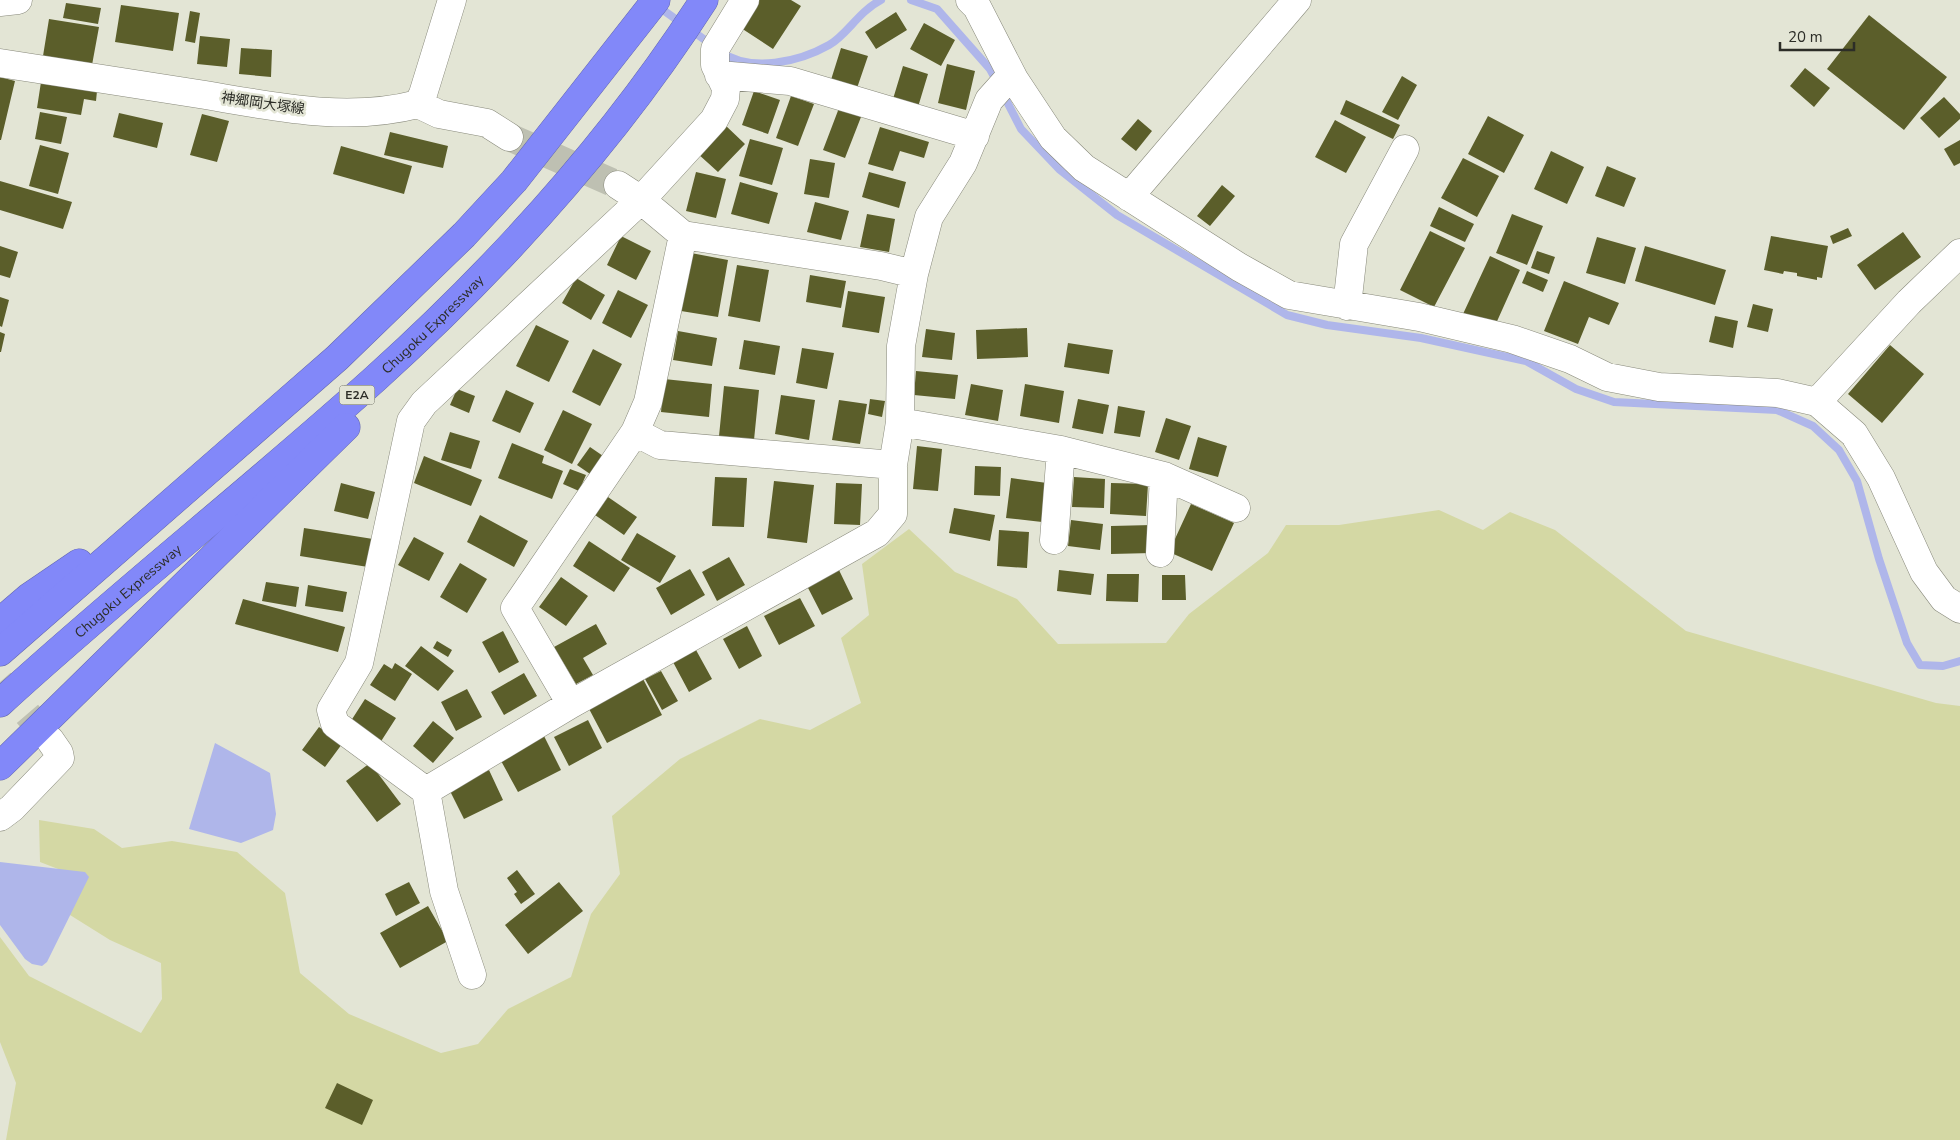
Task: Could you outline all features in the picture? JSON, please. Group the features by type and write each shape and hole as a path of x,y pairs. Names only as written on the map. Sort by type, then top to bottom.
{"highway":[{"path":"0,652 337,358 464,235 514,181 656,0"},
{"name":"Chugoku Expressway","path":"0,703 52,656 378,377 488,270 537,217 610,131 674,48 704,0"},
{"path":"0,766 427,348 537,217"},
{"path":"0,622 29,597 176,497"}],"street":[{"path":"0,2 18,0"},
{"path":"452,0 423,94 418,104 439,114 487,123 509,137"},
{"path":"472,975 444,891 426,791 335,724 331,710 359,663 411,421 424,403 641,200 714,120 725,99 726,88 715,65 715,49 746,0"},
{"path":"970,0 977,7 1003,87 1084,168 1239,267 1289,294 1347,306 1419,317 1512,338 1608,377 1659,387 1777,393 1817,402 1854,434 1881,478 1924,572 1944,599 1960,609"},
{"path":"1129,197 1297,0"},
{"name":"神郷岡大塚線","path":"0,63 289,108 350,114 398,109 418,104"},
{"path":"720,75 790,81 975,136"},
{"path":"426,791 571,704 877,533 893,514 893,465 900,422 900,346 914,274 929,218 963,163 975,136 1003,87"},
{"path":"1347,306 1354,244 1405,149"},
{"path":"618,185 641,200 683,235 881,266 914,274"},
{"path":"571,704 515,608 635,432 648,402 683,235"},
{"path":"1817,402 1909,302 1960,253"},
{"path":"900,422 1061,450 1164,476 1236,508"},
{"path":"635,432 660,445 893,465"},
{"path":"1054,540 1061,450"},
{"path":"1160,553 1164,476"},
{"path":"0,817 12,808 60,758 60,753 50,740"}],"green space":[{"path":"1439,510 1483,530 1510,512 1555,530 1686,631 1936,703 1960,706 1960,1140 6,1140 16,1083 0,1042 0,937 29,976 141,1033 162,999 161,963 110,940 70,915 66,872 40,862 39,820 94,829 122,848 172,841 237,852 285,893 300,973 349,1014 441,1053 478,1044 508,1009 571,977 591,914 620,874 612,816 680,759 760,719 810,730 861,703 841,638 869,615 862,564 909,529 955,572 1017,599 1058,644 1166,643 1189,614 1268,553 1286,525 1339,525"}],"water":[{"path":"215,743 270,773 276,814 273,830 241,843 189,829"},
{"path":"0,862 85,872 89,877 47,962 42,966 32,964 25,959 0,925"}],"building":[{"path":"759,0 791,0 801,6 773,49 741,28"},
{"path":"66,3 101,8 98,24 63,18"},
{"path":"121,5 179,13 173,51 115,42"},
{"path":"190,11 200,13 195,43 185,41"},
{"path":"896,12 907,30 876,49 865,32"},
{"path":"1869,15 1947,77 1904,130 1827,69"},
{"path":"49,19 99,27 92,65 43,56"},
{"path":"924,23 955,40 941,66 910,49"},
{"path":"200,36 230,39 227,67 197,64"},
{"path":"241,48 272,50 271,77 239,74"},
{"path":"841,48 868,56 856,91 830,83"},
{"path":"947,64 975,71 966,110 938,103"},
{"path":"903,66 928,74 918,107 893,99"},
{"path":"1805,68 1830,88 1814,107 1790,86"},
{"path":"1402,76 1417,85 1398,120 1382,112"},
{"path":"0,77 15,81 1,140 0,140"},
{"path":"41,82 97,91 96,101 84,99 81,115 37,108"},
{"path":"754,91 780,100 768,134 742,125"},
{"path":"791,96 814,104 798,146 776,138"},
{"path":"1944,97 1960,114 1960,119 1939,138 1920,118"},
{"path":"1346,100 1400,125 1393,139 1340,114"},
{"path":"839,108 861,117 845,158 823,150"},
{"path":"40,112 67,117 61,144 35,139"},
{"path":"119,113 163,123 157,148 113,137"},
{"path":"202,114 229,121 217,162 190,155"},
{"path":"1488,116 1524,135 1504,173 1468,154"},
{"path":"1138,119 1152,131 1136,151 1121,139"},
{"path":"1335,120 1366,137 1346,173 1315,157"},
{"path":"724,124 745,144 718,172 697,153"},
{"path":"880,127 929,142 924,158 900,151 893,171 868,164"},
{"path":"390,132 448,146 443,168 384,155"},
{"path":"750,139 783,148 772,185 739,176"},
{"path":"1960,140 1960,163 1954,166 1944,149"},
{"path":"40,145 69,153 58,194 29,186"},
{"path":"341,146 412,166 404,194 333,174"},
{"path":"1551,151 1584,167 1567,204 1534,189"},
{"path":"1463,158 1499,176 1477,217 1441,198"},
{"path":"810,159 835,163 829,198 804,194"},
{"path":"1607,166 1636,178 1624,207 1595,196"},
{"path":"696,172 726,179 716,218 686,211"},
{"path":"869,172 906,182 899,208 862,197"},
{"path":"0,181 72,202 63,229 0,210"},
{"path":"740,182 778,193 769,224 731,214"},
{"path":"1222,185 1235,196 1210,226 1197,216"},
{"path":"815,202 849,211 841,240 807,232"},
{"path":"1439,207 1474,224 1465,242 1430,226"},
{"path":"867,214 895,219 889,252 860,247"},
{"path":"1512,214 1543,226 1527,265 1496,253"},
{"path":"1848,228 1852,236 1833,244 1830,236"},
{"path":"1430,231 1465,248 1434,307 1400,290"},
{"path":"1903,232 1921,257 1875,290 1857,265"},
{"path":"621,236 651,251 636,280 607,265"},
{"path":"1771,236 1828,246 1822,278 1817,277 1817,280 1797,276 1797,273 1784,271 1783,274 1764,270"},
{"path":"1597,237 1636,248 1625,284 1586,273"},
{"path":"0,246 18,252 10,278 0,275"},
{"path":"1645,246 1726,270 1715,305 1635,281"},
{"path":"1537,251 1555,257 1549,274 1531,268"},
{"path":"691,253 728,260 718,317 681,311"},
{"path":"1490,256 1520,270 1494,328 1463,314"},
{"path":"737,265 769,270 760,322 728,316"},
{"path":"1527,271 1548,280 1543,292 1522,283"},
{"path":"810,275 846,281 841,308 806,302"},
{"path":"576,278 605,295 591,320 562,303"},
{"path":"1564,281 1619,303 1609,325 1589,317 1578,344 1544,331"},
{"path":"618,290 648,305 631,338 602,323"},
{"path":"848,291 885,297 879,333 842,327"},
{"path":"0,297 9,300 2,327 0,326"},
{"path":"1753,304 1773,309 1768,332 1747,327"},
{"path":"1715,316 1738,321 1733,348 1709,342"},
{"path":"536,325 569,341 549,382 516,366"},
{"path":"1027,328 1028,357 977,359 976,330"},
{"path":"926,329 955,333 952,360 922,357"},
{"path":"678,331 717,338 712,366 673,360"},
{"path":"0,332 5,334 1,352 0,352"},
{"path":"744,340 780,346 775,375 739,369"},
{"path":"1068,343 1113,350 1109,374 1064,367"},
{"path":"1890,345 1924,374 1882,423 1848,394"},
{"path":"802,348 834,353 827,389 796,383"},
{"path":"593,349 622,364 600,406 572,392"},
{"path":"916,371 958,375 955,399 914,395"},
{"path":"664,379 712,384 709,417 661,412"},
{"path":"971,384 1003,390 998,421 965,415"},
{"path":"1025,384 1064,391 1059,423 1020,416"},
{"path":"724,386 759,390 754,440 719,436"},
{"path":"457,389 475,396 469,413 450,405"},
{"path":"506,390 534,403 520,433 492,421"},
{"path":"781,395 815,400 809,440 775,434"},
{"path":"870,399 885,401 882,417 868,414"},
{"path":"1078,399 1109,405 1103,434 1072,428"},
{"path":"839,400 867,404 860,444 832,440"},
{"path":"1118,406 1145,411 1140,437 1114,433"},
{"path":"563,410 592,424 572,464 544,450"},
{"path":"1166,418 1191,426 1179,460 1155,452"},
{"path":"450,432 480,441 471,469 441,460"},
{"path":"1198,437 1227,446 1218,477 1189,469"},
{"path":"512,443 544,456 542,463 563,471 552,499 498,478"},
{"path":"917,446 942,449 938,491 913,489"},
{"path":"590,447 606,458 593,476 577,465"},
{"path":"424,456 482,480 471,506 414,483"},
{"path":"975,466 1001,467 1000,496 974,495"},
{"path":"570,469 586,475 579,491 563,484"},
{"path":"715,477 747,478 744,527 712,526"},
{"path":"1074,477 1105,479 1104,508 1072,507"},
{"path":"1011,478 1047,483 1042,522 1006,518"},
{"path":"774,481 814,485 807,543 767,538"},
{"path":"341,483 375,492 368,519 334,511"},
{"path":"836,483 862,484 860,525 834,524"},
{"path":"1111,483 1148,484 1146,516 1110,514"},
{"path":"608,497 637,517 624,535 595,515"},
{"path":"1191,504 1234,523 1212,571 1169,552"},
{"path":"954,508 995,515 990,541 949,533"},
{"path":"480,515 528,541 514,567 467,542"},
{"path":"1071,520 1103,524 1100,550 1068,546"},
{"path":"1152,525 1152,553 1111,554 1111,526"},
{"path":"304,528 373,539 368,567 300,556"},
{"path":"999,530 1029,532 1027,568 997,566"},
{"path":"637,533 676,556 660,583 621,560"},
{"path":"414,537 444,553 429,581 398,565"},
{"path":"589,541 630,568 614,592 573,566"},
{"path":"729,557 745,585 717,601 702,572"},
{"path":"460,563 487,579 467,613 440,597"},
{"path":"838,568 853,599 822,615 806,584"},
{"path":"690,569 705,595 671,615 656,588"},
{"path":"1059,570 1094,574 1091,595 1057,591"},
{"path":"1107,574 1139,574 1138,602 1106,601"},
{"path":"1162,575 1185,575 1186,600 1162,600"},
{"path":"561,577 588,596 566,626 539,607"},
{"path":"266,582 299,587 296,607 262,601"},
{"path":"308,585 347,592 343,612 305,606"},
{"path":"800,598 815,626 779,645 764,616"},
{"path":"243,599 345,627 338,652 235,624"},
{"path":"596,624 607,644 583,658 593,675 576,684 554,647"},
{"path":"747,626 762,656 739,669 723,639"},
{"path":"503,631 519,662 499,673 482,642"},
{"path":"437,641 452,650 448,657 433,648"},
{"path":"421,646 454,671 438,691 405,666"},
{"path":"696,650 712,679 689,692 673,662"},
{"path":"395,663 412,674 395,701 370,685 384,664 392,669"},
{"path":"661,671 678,701 662,710 645,679"},
{"path":"524,673 537,696 504,715 491,692"},
{"path":"642,677 662,715 607,743 587,705"},
{"path":"467,689 482,717 456,731 441,702"},
{"path":"365,699 396,718 378,746 347,727"},
{"path":"588,720 602,748 569,766 554,737"},
{"path":"433,721 454,738 433,763 413,746"},
{"path":"319,727 342,744 325,767 302,750"},
{"path":"544,736 561,770 518,792 500,759"},
{"path":"370,763 401,804 377,822 346,781"},
{"path":"489,770 503,800 464,819 449,789"},
{"path":"517,870 535,894 521,904 514,894 517,892 507,878"},
{"path":"409,882 420,903 396,916 385,894"},
{"path":"559,882 583,911 528,954 505,925"},
{"path":"428,906 448,941 400,968 380,933"},
{"path":"337,1083 373,1100 362,1125 325,1108"}],"waterway":[{"path":"721,52 746,62 760,63 775,63 804,56 835,41 866,11 881,0"},
{"path":"911,0 937,9 990,69 997,82"},
{"path":"656,5 712,45"},
{"path":"1002,92 1021,129 1059,169 1117,215 1287,315 1327,325 1421,338 1526,361 1576,389 1614,402 1777,410 1813,426 1839,450 1857,481 1879,559 1907,643 1920,665 1943,666 1960,661"}],"tunnel":[{"path":"509,137 618,185"},
{"path":"0,682 50,740"}]}
